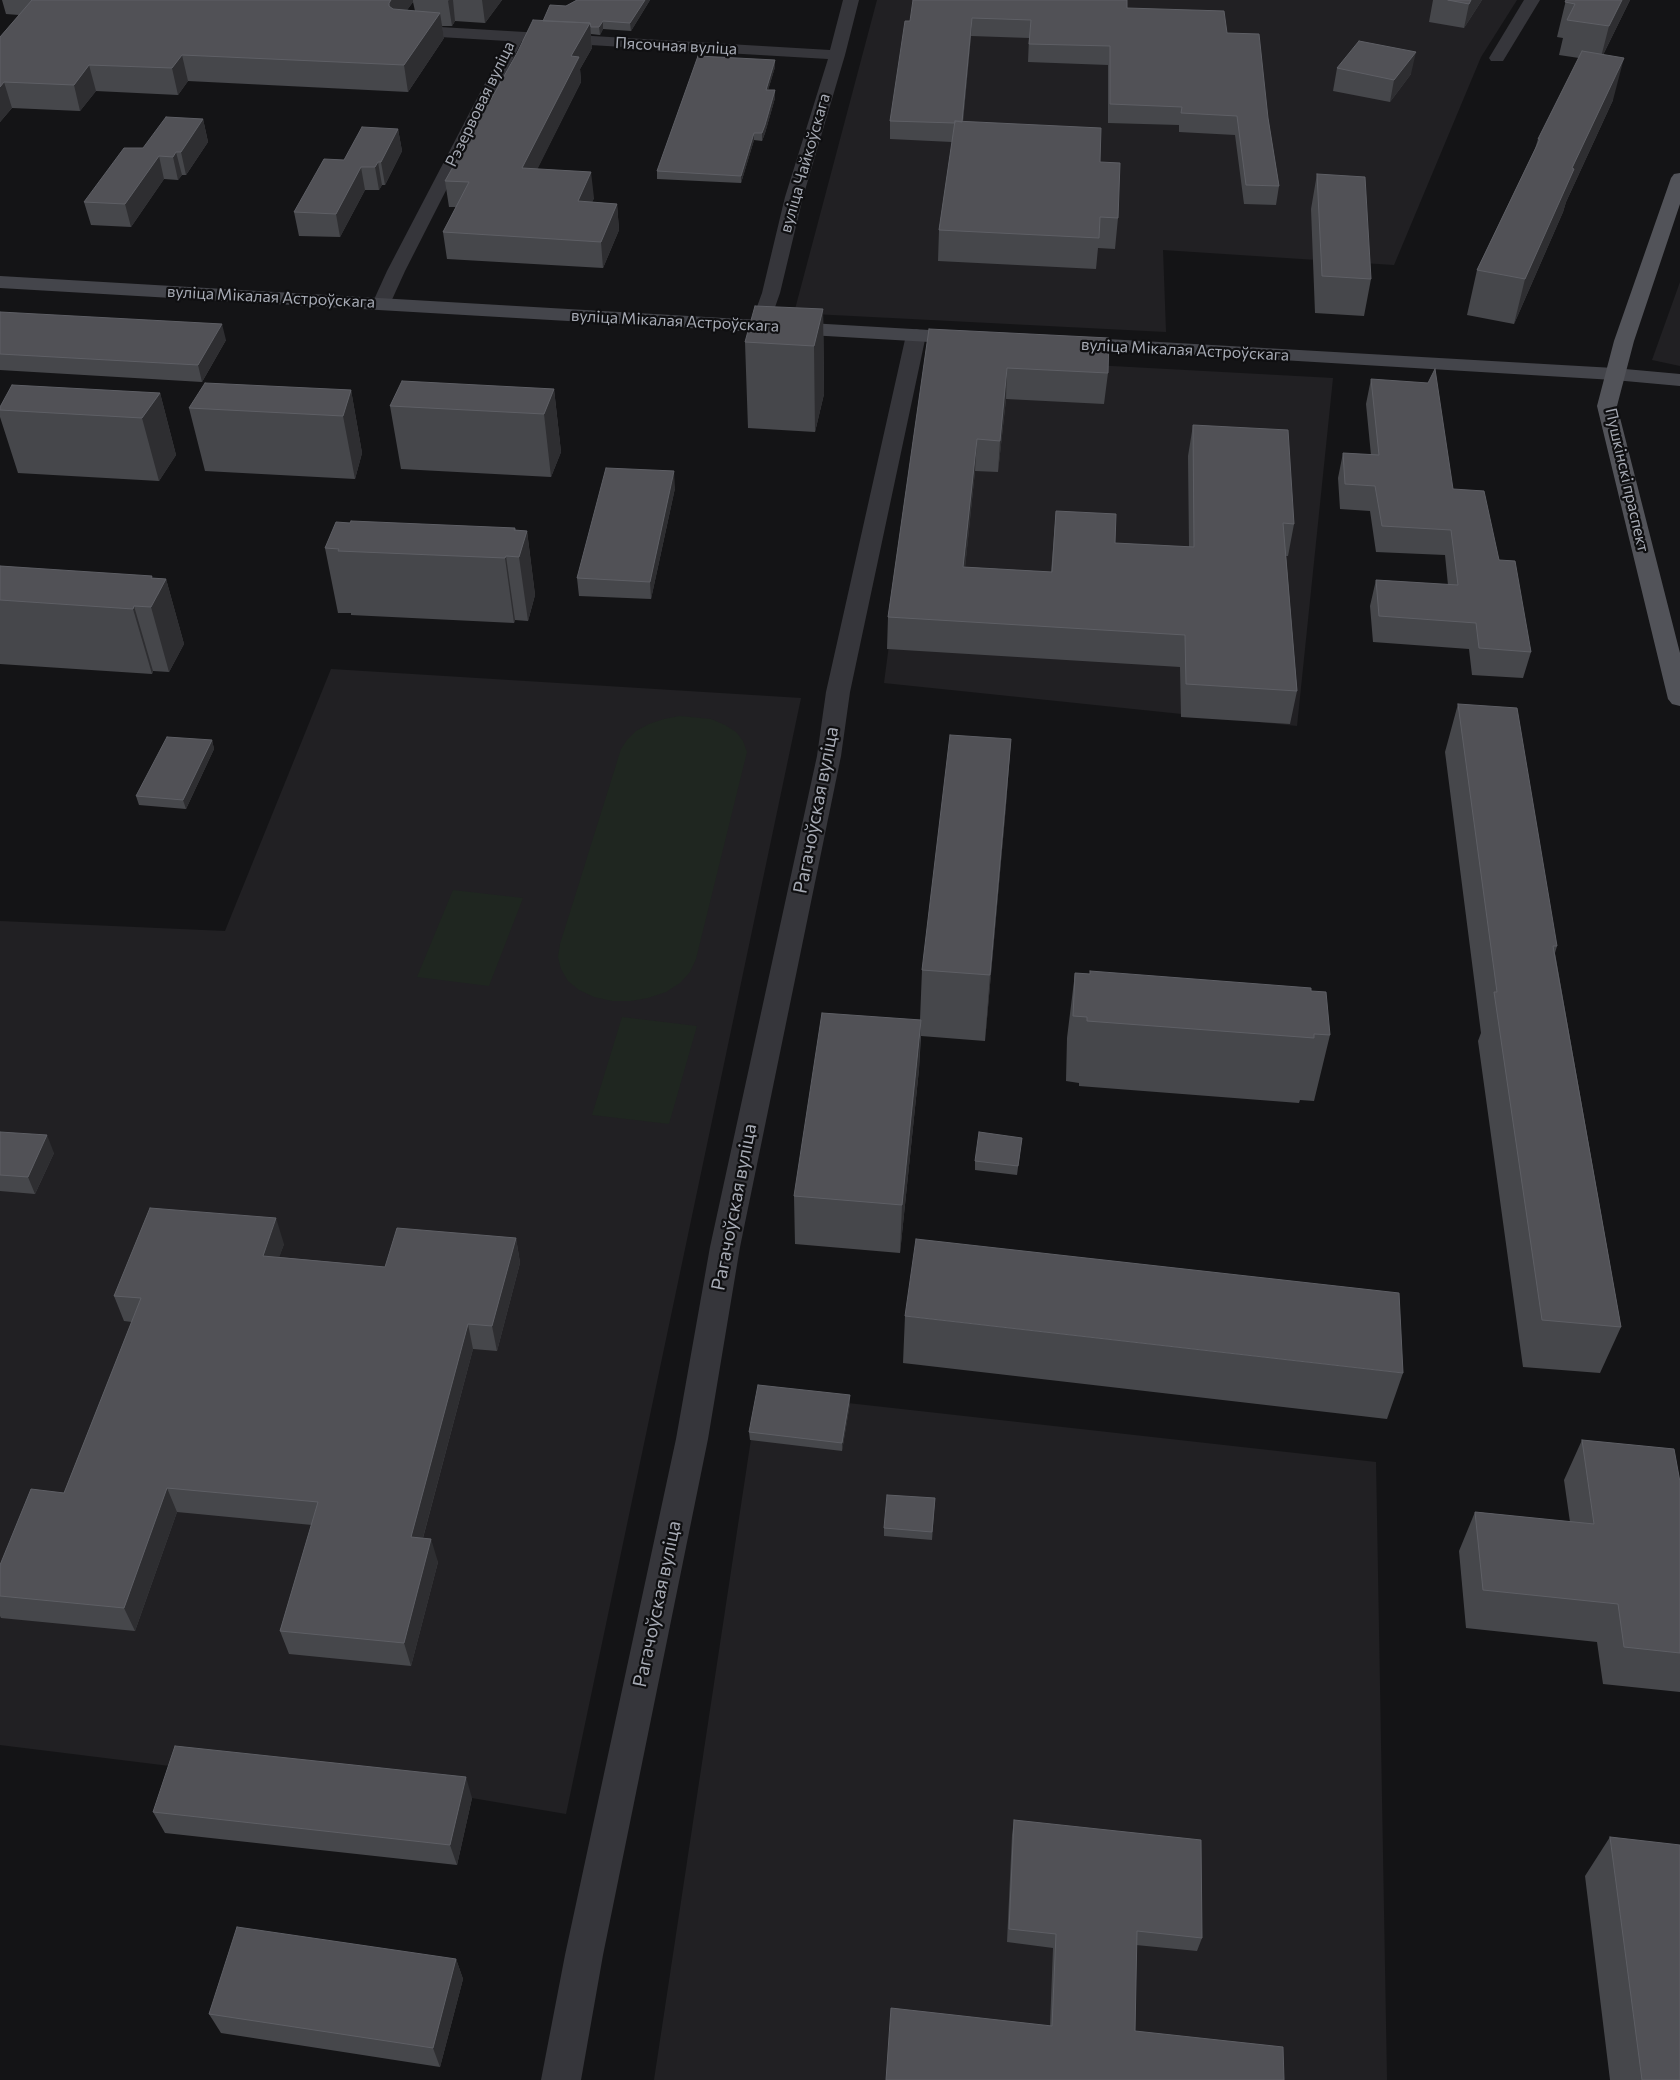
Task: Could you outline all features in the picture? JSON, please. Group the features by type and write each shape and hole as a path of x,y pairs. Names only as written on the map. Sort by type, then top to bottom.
{"main road":[{"name":"Пушкінскі праспект","path":"1680,178 1624,341 1607,406 1680,699"},
{"name":"вуліца Мікалая Астроўскага","path":"0,282 985,339"},
{"name":"вуліца Мікалая Астроўскага","path":"1054,342 1614,374 1680,380"}],"street":[{"name":"вуліца Чайкоўскага","path":"760,326 771,293 794,197 851,0"},
{"path":"1497,58 1532,0"},
{"name":"Рэзервовая вуліца","path":"381,304 396,271 516,38 402,30 414,15"},
{"name":"Пясочная вуліца","path":"516,38 836,55"},
{"name":"Рагачоўская вуліца","path":"560,2080 584,1955 692,1439 725,1247 828,756 838,692 916,336"}],"shaded area":[{"path":"877,0 1517,0 1481,57 1394,265 1163,250 1166,332 794,313"},
{"path":"1680,282 1680,366 1652,360"},
{"path":"927,356 1333,378 1297,726 884,683"},
{"path":"331,669 801,698 566,1814 472,1798 186,1768 0,1745 0,921 225,931"},
{"path":"680,716 711,719 725,725 736,732 743,741 747,752 696,959 690,972 680,983 666,992 631,1001 612,1001 594,997 579,990 568,981 561,969 558,957 560,944 621,749 636,731 649,724"},
{"path":"453,890 523,898 489,986 417,977"},
{"path":"622,1017 697,1026 669,1124 592,1115"},
{"path":"758,1393 1376,1462 1387,2080 654,2080"}],"building":[{"path":"32,0 391,0 389,6 393,9 440,13 404,65 182,55 172,68 89,65 74,85 4,82 0,87 0,37"},
{"path":"577,0 645,0 630,23 603,21 599,27 591,27 590,23 543,21 550,5 566,6"},
{"path":"913,0 1127,0 1127,8 1224,11 1227,33 1259,34 1268,118 1279,186 1246,185 1237,116 1181,113 1182,107 1110,104 1110,46 1029,44 1031,20 972,18 962,122 890,121 905,21 910,21"},
{"path":"1448,0 1471,0 1469,4"},
{"path":"1566,0 1622,0 1609,26 1567,20 1575,4 1565,2"},
{"path":"533,20 590,23 571,56 579,57 522,168 591,172 578,201 617,204 601,242 443,232 469,182 445,181 517,53"},
{"path":"1359,41 1416,52 1394,80 1337,68"},
{"path":"1582,51 1624,58 1572,168 1574,169 1525,279 1477,270 1540,139 1538,139"},
{"path":"698,56 775,60 766,90 775,90 765,125 762,133 754,133 741,176 657,171"},
{"path":"166,117 203,119 181,152 176,152 173,157 159,156 125,204 84,202 124,148 143,148"},
{"path":"955,121 1101,128 1100,162 1120,163 1118,218 1100,217 1099,238 939,230"},
{"path":"362,127 398,129 381,162 378,162 375,167 361,167 336,214 294,212 324,159 344,160"},
{"path":"1317,174 1365,177 1371,279 1322,276"},
{"path":"755,306 823,309 814,346 745,342"},
{"path":"0,312 222,324 198,365 0,354"},
{"path":"929,329 1109,338 1108,373 1007,368 1000,441 977,439 963,567 1052,572 1056,511 1116,514 1115,543 1194,547 1193,425 1288,430 1294,524 1283,523 1297,691 1186,684 1185,635 888,617"},
{"path":"1435,369 1453,489 1484,491 1499,560 1515,561 1531,652 1479,648 1476,623 1379,616 1376,580 1458,585 1451,530 1382,526 1375,486 1345,484 1343,453 1379,455 1371,379 1428,383"},
{"path":"402,381 554,389 544,414 390,406"},
{"path":"205,383 351,390 343,416 189,408"},
{"path":"12,385 160,393 142,418 0,410"},
{"path":"606,468 674,471 650,582 577,578"},
{"path":"351,521 515,528 514,530 527,531 519,557 338,551 339,549 325,548 336,522 350,523"},
{"path":"0,566 152,576 151,578 166,579 151,607 134,606 133,609 0,600"},
{"path":"1458,704 1517,708 1557,946 1553,946 1621,1327 1542,1320 1494,992 1497,992"},
{"path":"950,735 1011,739 990,975 922,970"},
{"path":"167,737 212,740 183,800 136,796"},
{"path":"1090,971 1311,988 1311,991 1326,992 1330,1035 1314,1034 1314,1038 1087,1021 1087,1017 1073,1016 1075,973 1090,974"},
{"path":"822,1013 921,1020 902,1205 794,1196"},
{"path":"0,1132 47,1135 28,1177 0,1175"},
{"path":"979,1132 1022,1138 1018,1166 975,1161"},
{"path":"150,1208 276,1218 263,1256 385,1267 397,1228 516,1238 492,1326 468,1324 411,1537 431,1539 404,1643 280,1631 318,1502 167,1488 124,1608 0,1596 0,1565 31,1489 64,1493 141,1298 114,1296"},
{"path":"916,1239 1399,1293 1403,1373 905,1316"},
{"path":"758,1385 850,1395 842,1443 749,1432"},
{"path":"1582,1440 1674,1449 1680,1482 1680,1653 1624,1647 1618,1604 1483,1590 1475,1512 1594,1524"},
{"path":"887,1495 935,1498 932,1532 884,1528"},
{"path":"175,1746 466,1777 450,1845 153,1812"},
{"path":"1014,1820 1201,1840 1202,1938 1137,1931 1135,2031 1283,2047 1284,2080 886,2080 891,2008 1052,2026 1056,1934 1009,1929"},
{"path":"1610,1837 1680,1845 1680,2080 1642,2080"},
{"path":"237,1927 456,1959 433,2048 209,2014"}]}
